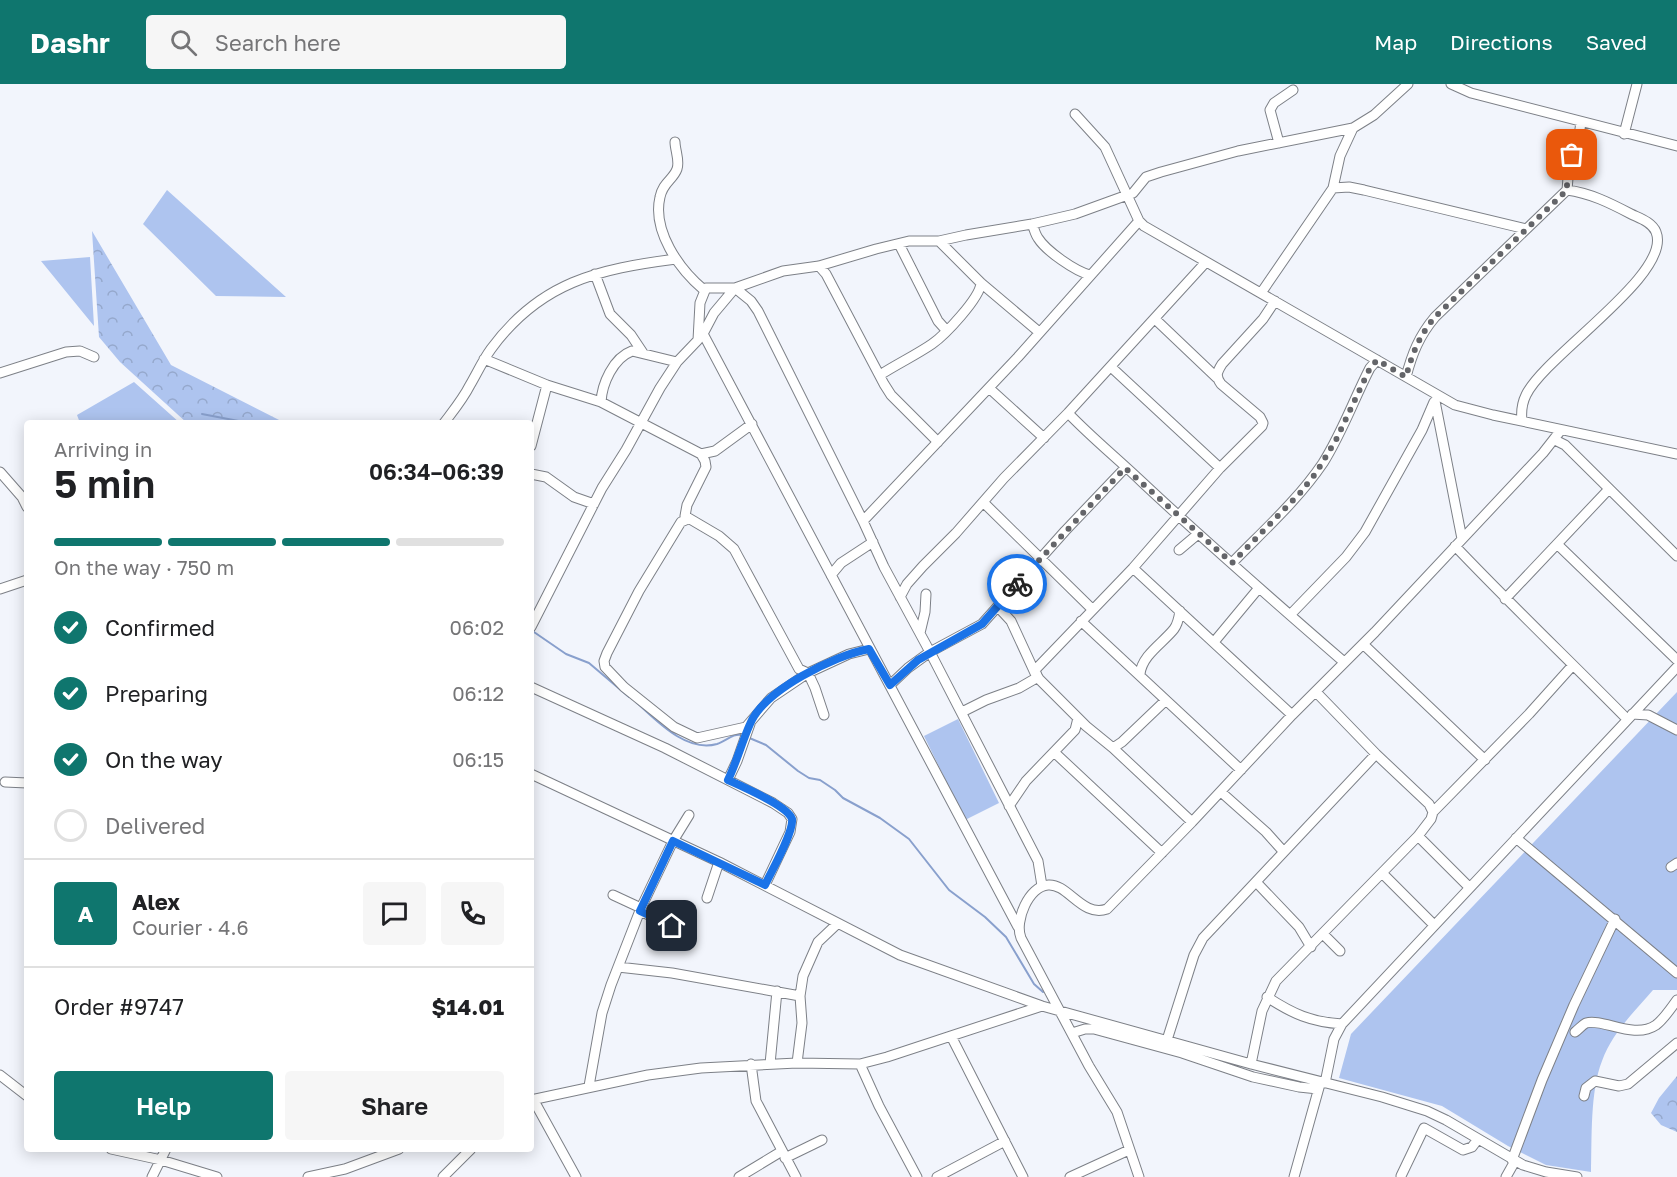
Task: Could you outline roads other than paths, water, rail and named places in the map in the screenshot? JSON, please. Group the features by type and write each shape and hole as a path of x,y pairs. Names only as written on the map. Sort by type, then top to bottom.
{"street":[{"path":"534,621 594,504 642,423 660,387 700,335 700,303 707,287 735,288 783,271 819,266 909,241 939,242 1075,214 1133,193 1146,177 1219,156 1353,128 1374,115 1408,84"},
{"path":"1451,84 1471,93 1677,146"},
{"path":"1624,134 1637,84"},
{"path":"1279,143 1270,110 1274,104 1293,90"},
{"path":"1075,114 1105,147 1139,221 1150,231 1406,377 1436,399 1465,408 1675,454 1677,443"},
{"path":"1406,377 1412,354 1425,329 1435,317 1567,190 1569,166 1581,122"},
{"path":"1261,293 1333,188 1340,156 1353,128"},
{"path":"675,142 676,171 665,183 659,199 661,225 676,259 704,290"},
{"path":"1333,188 1349,187 1526,229"},
{"path":"1522,421 1522,407 1530,387 1571,344 1636,284 1650,264 1657,245 1656,231 1648,223 1593,196 1567,190"},
{"path":"863,521 1073,297 1139,221"},
{"path":"1032,224 1038,238 1045,245 1075,268 1090,275"},
{"path":"939,242 981,283 1039,332"},
{"path":"899,244 938,321 946,330"},
{"path":"446,420 471,385 484,358 511,325 544,298 565,284 595,274 676,259"},
{"path":"900,597 912,579 1206,262"},
{"path":"819,266 826,274 891,395 938,442"},
{"path":"595,274 610,314 631,335 643,353"},
{"path":"880,375 929,346 981,290 981,283"},
{"path":"701,329 735,288"},
{"path":"735,288 751,301 758,311 884,567 962,712 1038,861 1042,886"},
{"path":"1217,378 1217,372 1222,364 1263,319 1275,301"},
{"path":"962,712 1019,688 1036,675 1037,666 1133,568 1220,468 1263,423 1260,417 1155,319"},
{"path":"701,329 1018,927 1033,963 1117,1112 1139,1177"},
{"path":"693,346 710,345"},
{"path":"0,373 66,352 80,351 93,357"},
{"path":"601,402 603,387 619,360 626,354 632,351 677,362"},
{"path":"484,358 547,385 601,402 701,454 706,467 687,505 685,516 719,536 734,549 796,667 808,673 824,715"},
{"path":"1232,563 1300,493 1316,473 1336,440 1370,368 1377,360"},
{"path":"1111,367 1220,468"},
{"path":"534,435 547,385"},
{"path":"989,388 1044,438"},
{"path":"1436,399 1462,539"},
{"path":"1290,615 1351,551 1365,532 1422,430 1436,399"},
{"path":"1068,413 1258,589 1344,662"},
{"path":"701,454 715,451 752,424"},
{"path":"1018,927 1020,913 1042,886 1056,886 1089,908 1098,911 1106,910 1363,644 1555,440 1561,429"},
{"path":"1555,440 1565,445 1677,556"},
{"path":"890,685 930,652 975,628 998,607 1125,468"},
{"path":"0,472 24,501"},
{"path":"534,475 546,477 574,497 594,504"},
{"path":"1505,599 1609,489"},
{"path":"983,502 1092,609"},
{"path":"688,519 681,522 639,591 608,650 604,661 605,667 624,687 687,735 704,737 743,728 750,724"},
{"path":"1179,550 1198,534"},
{"path":"831,575 841,563 873,542"},
{"path":"1557,544 1677,660"},
{"path":"1455,546 1505,599 1630,716 1648,715 1677,730"},
{"path":"1133,568 1292,715"},
{"path":"0,589 24,581"},
{"path":"1214,642 1258,589"},
{"path":"920,633 926,594"},
{"path":"998,607 1011,621 1036,675 1086,726 1113,748 1192,822"},
{"path":"1140,674 1140,667 1145,659 1174,628 1180,611"},
{"path":"1081,621 1241,770"},
{"path":"1363,644 1485,760"},
{"path":"728,780 738,761 750,724 771,698 808,673 849,654 869,649"},
{"path":"1251,1064 1258,1024 1267,997 1276,981 1418,836 1431,819 1433,812 1573,665"},
{"path":"1294,1177 1334,1039 1342,1024 1677,668"},
{"path":"534,688 728,780 788,813 792,819 790,832 765,885"},
{"path":"1316,692 1429,804 1433,812"},
{"path":"1113,748 1167,700"},
{"path":"1075,730 1078,718"},
{"path":"1008,806 1026,781 1075,730 1086,726"},
{"path":"1054,752 1162,854"},
{"path":"1167,1040 1197,948 1210,930 1257,883 1283,851 1376,754"},
{"path":"534,775 719,862 900,955 1042,1006 1321,1085 1382,1097 1427,1111 1514,1160 1546,1172 1577,1177"},
{"path":"5,782 24,783"},
{"path":"1221,792 1266,832 1283,851"},
{"path":"589,1086 602,1012 618,967 641,909 673,841 689,815"},
{"path":"1418,836 1469,887"},
{"path":"1516,838 1677,973"},
{"path":"707,898 719,862"},
{"path":"1382,873 1434,925"},
{"path":"1257,883 1299,927 1311,947"},
{"path":"613,895 672,926"},
{"path":"1506,1177 1546,1070 1578,995 1615,919"},
{"path":"798,1063 802,1023 800,996 803,976 821,938 837,924"},
{"path":"1323,934 1340,951"},
{"path":"618,967 672,973 800,996"},
{"path":"770,1064 777,991"},
{"path":"1267,997 1298,1015 1342,1024"},
{"path":"1575,1032 1582,1025 1592,1022 1624,1029 1648,1029 1656,1025 1677,1000"},
{"path":"534,1100 648,1075 751,1064 860,1064 1042,1006"},
{"path":"1330,1023 1334,1039"},
{"path":"1072,1033 1088,1028 1098,1030 1182,1053 1253,1077 1299,1087 1321,1085"},
{"path":"951,1036 1023,1177"},
{"path":"1584,1096 1586,1088 1595,1080 1619,1086 1628,1084 1677,1043"},
{"path":"751,1064 756,1101 796,1177"},
{"path":"860,1064 879,1106 917,1177"},
{"path":"0,1075 24,1094"},
{"path":"534,1104 576,1177"},
{"path":"1401,1176 1424,1128 1463,1150 1472,1148 1478,1139"},
{"path":"739,1177 784,1154 822,1140"},
{"path":"937,1177 1005,1141"},
{"path":"1070,1177 1129,1150"},
{"path":"125,1152 217,1177"},
{"path":"152,1177 165,1152"},
{"path":"308,1177 345,1173 392,1152"},
{"path":"443,1177 468,1152"}],"waterway":[{"path":"202,414 233,420"},
{"path":"534,632 566,654 589,663 629,697"},
{"path":"636,702 662,726 694,744 705,746 717,744 733,736 742,735"},
{"path":"747,737 766,745 798,771 809,778 820,780 843,798 880,818 909,839 949,890 985,917 1006,937 1034,984 1043,992"}]}
